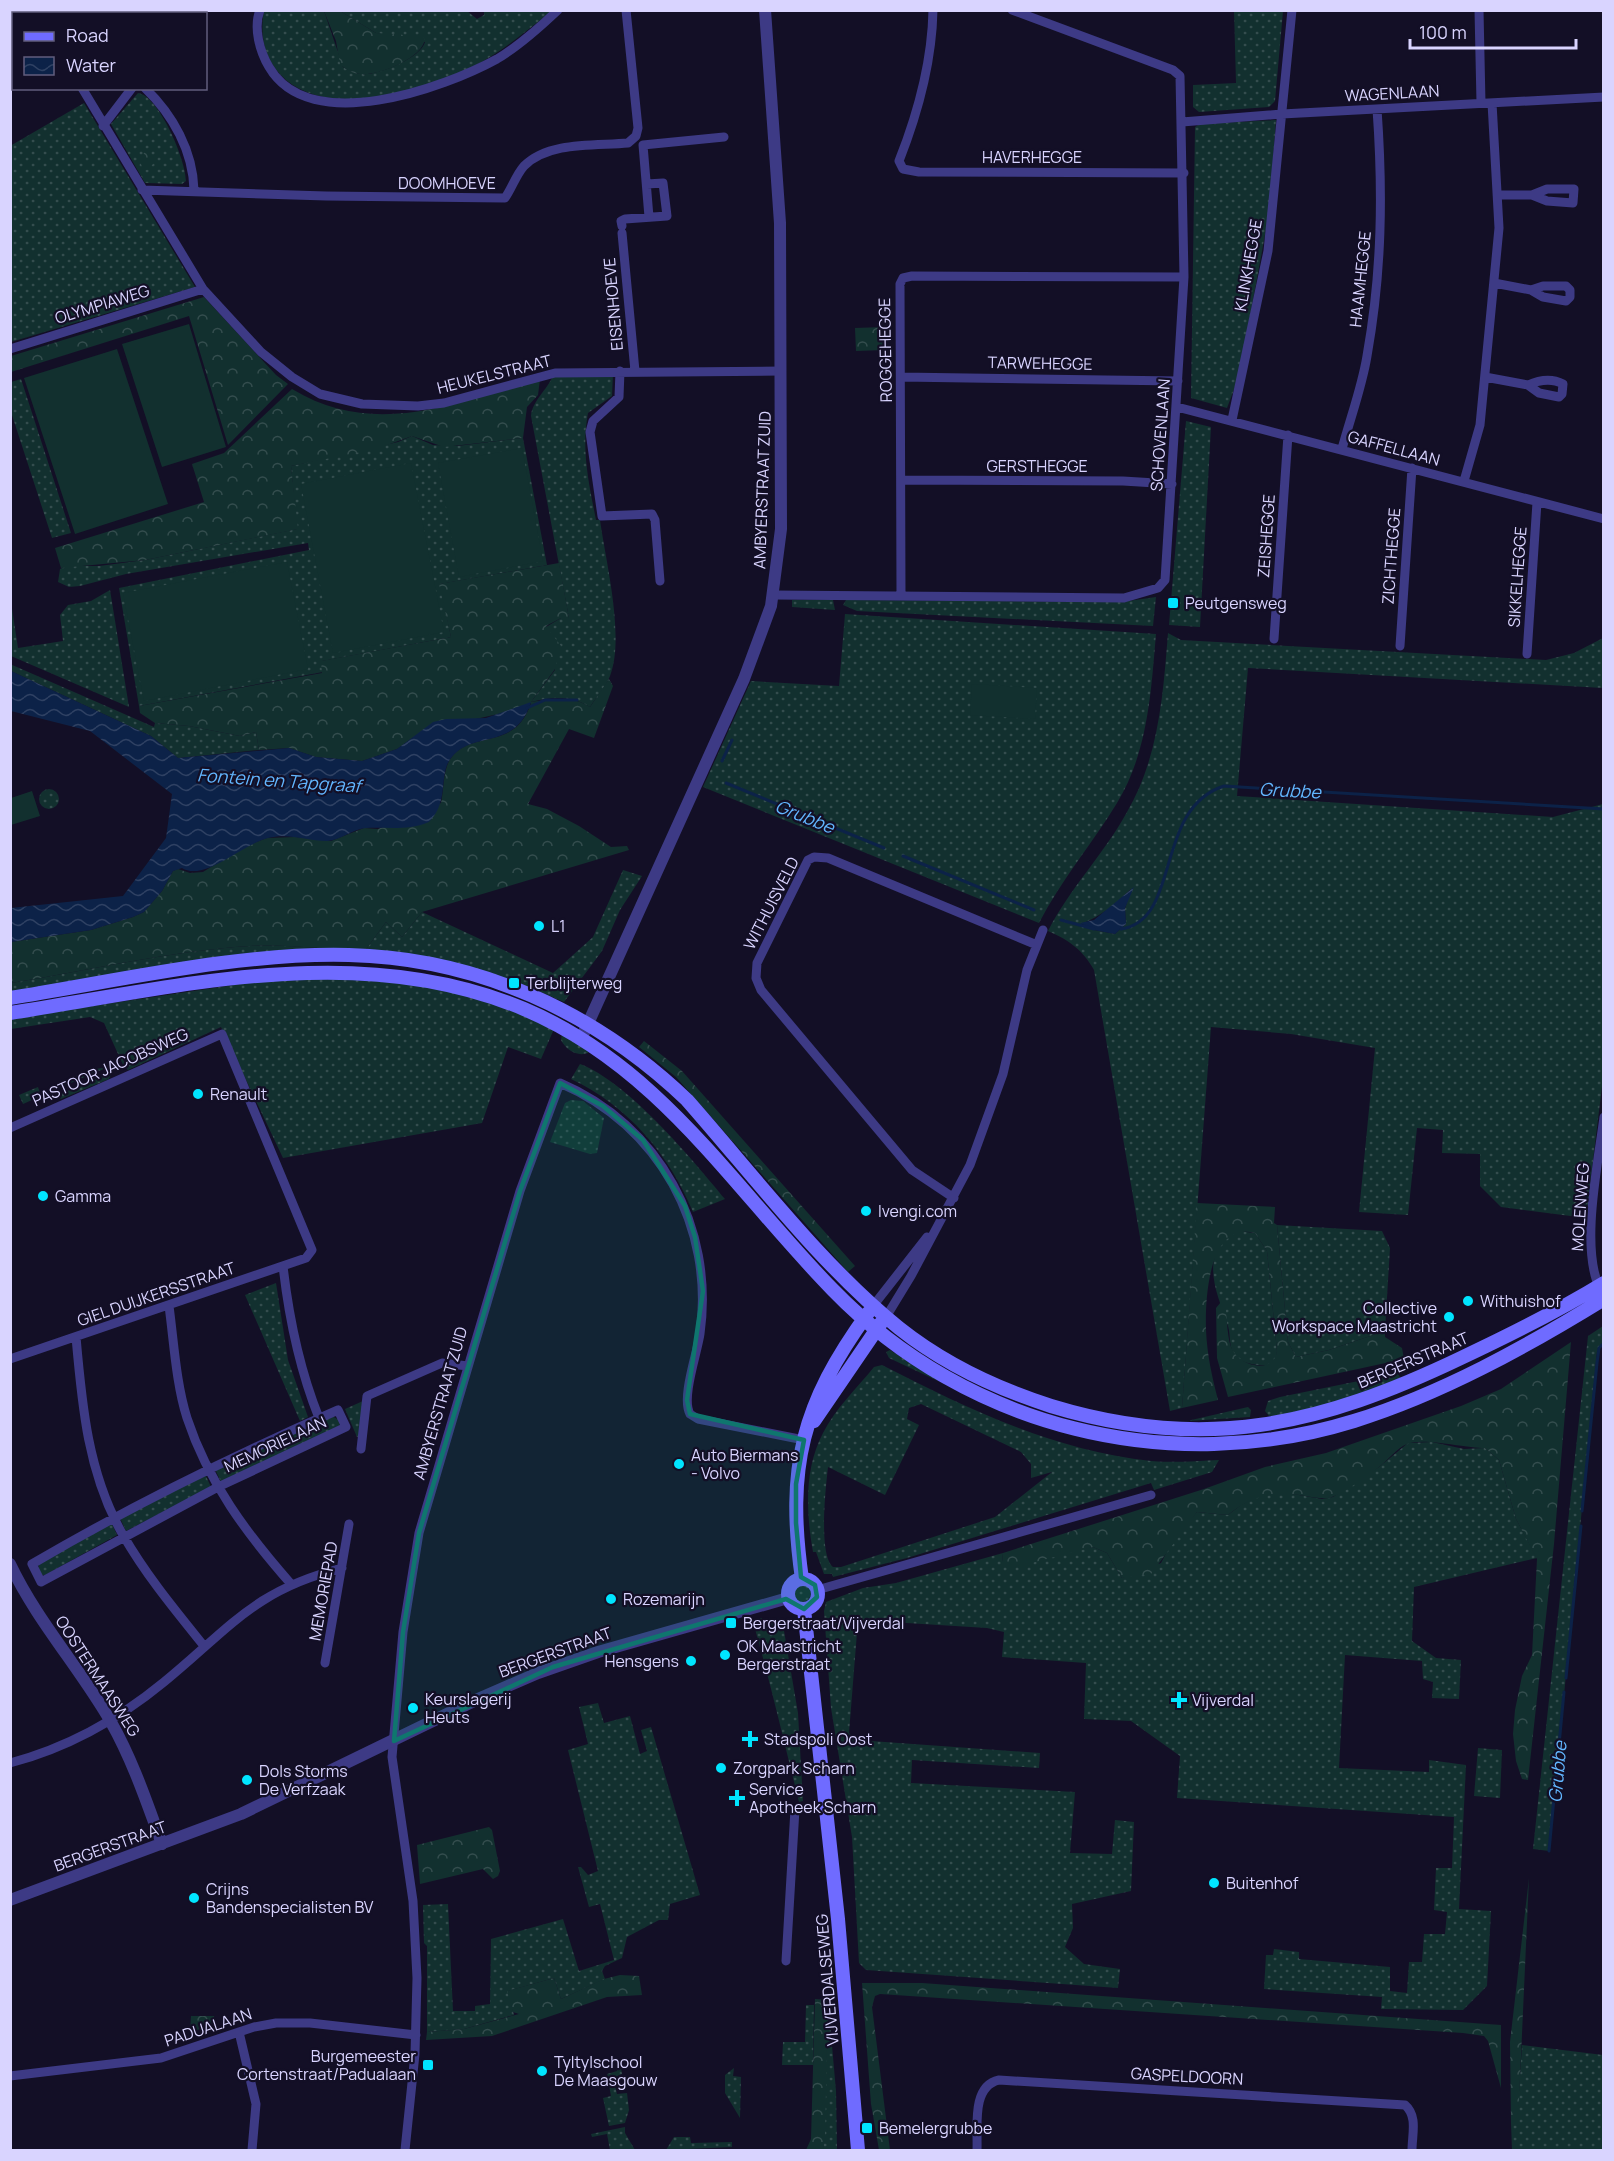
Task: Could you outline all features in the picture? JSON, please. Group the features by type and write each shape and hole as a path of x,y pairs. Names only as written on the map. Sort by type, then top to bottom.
{"main road":[{"path":"10,998 243,962 347,955 401,959 470,974 531,995 588,1023 641,1059 687,1100 834,1266 886,1317 823,1406 804,1440"},
{"path":"10,1013 214,981 286,973 342,972 402,976 461,988 521,1008 581,1039 619,1065 676,1113 804,1259 876,1330"},
{"name":"BERGERSTRAAT","path":"886,1317 950,1362 1036,1401 1086,1416 1129,1424 1222,1428 1295,1420 1380,1394 1602,1292"},
{"name":"BERGERSTRAAT","path":"876,1330 900,1349 954,1383 1038,1419 1112,1438 1174,1444 1223,1444 1290,1437 1378,1413 1489,1363 1602,1292"},
{"path":"802,1579 795,1509 798,1470 804,1440 819,1390 873,1306"},
{"path":"802,1579 811,1582 817,1590 816,1601 804,1609 795,1607 788,1598 790,1586 802,1579"},
{"name":"VIJVERDALSEWEG","path":"804,1609 826,1807 858,2151"}],"street":[{"path":"260,10 259,41 274,74 287,87 305,97 330,102 381,99 452,81 499,57 539,28 558,10"},
{"path":"626,10 638,128 636,136 643,145 649,217"},
{"name":"AMBYERSTRAAT ZUID","path":"581,1039 744,679 762,635 773,595 781,529 780,223 765,10"},
{"name":"HAVERHEGGE","path":"933,10 926,77 899,161 907,171 1184,173"},
{"name":"SCHOVENLAAN","path":"773,595 1124,598 1158,588 1165,580 1184,277 1184,173 1180,76 1173,70 1012,10"},
{"name":"KLINKHEGGE","path":"1232,420 1268,251 1292,10"},
{"path":"1479,10 1481,104"},
{"name":"HEUKELSTRAAT","path":"83,90 203,289 261,351 309,388 330,398 351,402 418,406 483,393 543,375 620,371 782,371"},
{"path":"103,126 130,90"},
{"path":"147,90 165,110 180,135 192,171 194,190"},
{"name":"WAGENLAAN","path":"1182,122 1282,114 1604,97"},
{"path":"1464,481 1480,425 1494,283 1498,195 1492,103"},
{"name":"HAAMHEGGE","path":"1342,449 1367,358 1379,271 1383,189 1377,109"},
{"name":"DOOMHOEVE","path":"142,190 498,199 505,198 522,168 538,155 556,150 628,143 636,136"},
{"path":"643,145 724,137"},
{"name":"EISENHOEVE","path":"635,371 623,220 667,216 663,183 647,184"},
{"path":"1498,195 1532,195"},
{"name":"ROGGEHEGGE","path":"902,596 900,284 903,278 912,276 1184,277"},
{"path":"1494,283 1531,290"},
{"name":"OLYMPIAWEG","path":"10,349 203,289"},
{"path":"620,371 619,398 593,421 590,432 602,516 652,514 655,520 660,581"},
{"name":"TARWEHEGGE","path":"901,377 1178,381"},
{"path":"1485,377 1528,385"},
{"name":"GAFFELLAAN","path":"1177,407 1604,519"},
{"name":"ZEISHEGGE","path":"1274,639 1288,435"},
{"name":"ZICHTHEGGE","path":"1400,646 1412,468"},
{"name":"GERSTHEGGE","path":"902,480 1123,481 1172,484"},
{"name":"SIKKELHEGGE","path":"1527,654 1537,502"},
{"name":"WITHUISVELD","path":"954,1198 912,1170 860,1109 761,990 756,978 757,963 808,860 814,856 828,858 1037,945"},
{"path":"886,1317 911,1276 970,1165 996,1095 1027,970 1043,930"},
{"name":"PASTOOR JACOBSWEG","path":"10,1128 222,1034 311,1244 310,1255"},
{"name":"AMBYERSTRAAT ZUID","path":"405,2151 416,2035 414,1912 393,1763 403,1632 415,1553 468,1366 520,1191 560,1083 603,1106 643,1140 668,1174 685,1206 695,1237 703,1291 700,1332 687,1400 690,1414 698,1419 804,1440"},
{"name":"MOLENWEG","path":"1602,1292 1592,1272 1591,1241 1604,1117"},
{"path":"873,1306 915,1249 933,1231"},
{"name":"GIEL DUIJKERSSTRAAT","path":"10,1359 169,1306 310,1255"},
{"path":"283,1266 291,1328 298,1360 319,1418"},
{"path":"169,1306 187,1418 208,1468 243,1526 291,1584"},
{"path":"76,1337 82,1406 90,1448 114,1516 123,1535 151,1579 204,1646"},
{"path":"361,1449 367,1396 442,1363 468,1366"},
{"name":"MEMORIELAAN","path":"338,1410 346,1427 123,1535 41,1582 32,1564 114,1516 208,1468 319,1418 338,1410"},
{"path":"817,1590 1150,1495"},
{"name":"MEMORIEPAD","path":"325,1662 349,1524"},
{"name":"OOSTERMAASWEG","path":"10,1564 42,1618 110,1720 132,1763 162,1844"},
{"path":"10,1763 60,1746 110,1720 165,1682 246,1611 291,1584 342,1568"},
{"name":"BERGERSTRAAT","path":"10,1900 241,1814 478,1699 553,1667 788,1598"},
{"name":"VIJVERDALSEWEG","path":"786,1960 795,1809 826,1807"},
{"name":"PADUALAAN","path":"10,2076 161,2058 265,2024 300,2022 416,2035"},
{"path":"239,2032 256,2104 252,2151"},
{"name":"GASPELDOORN","path":"977,2151 980,2098 983,2090 991,2082 999,2080 1405,2105 1412,2110 1412,2151"}],"highlighted area":[{"path":"560,1083 603,1106 643,1140 685,1206 695,1237 703,1291 687,1400 690,1414 804,1440 796,1484 796,1523 801,1577 815,1585 817,1597 804,1609 786,1599 553,1667 394,1741 403,1632 419,1533 520,1191"}],"green space":[{"path":"264,11 324,11 343,67 354,73 368,74 407,60 422,48 425,42 376,33 340,11 467,11 477,19 484,15 484,11 552,11 494,54 454,75 406,91 379,97 353,99 328,98 305,92 286,80 273,65 265,48 262,30"},
{"path":"324,11 340,11 376,33 421,36 425,38 423,45 409,59 388,69 369,74 355,73 340,64 336,41"},
{"path":"1234,11 1283,11 1275,101 1269,107 1199,112 1193,107 1193,85 1236,83"},
{"path":"138,93 154,105 170,130 185,171 186,181 182,184 145,183 111,124"},
{"path":"84,103 195,287 11,342 10,146"},
{"path":"1276,120 1269,213 1239,376 1227,408 1191,398 1195,127 1200,124"},
{"path":"146,149 155,162 147,170 142,167 140,161"},
{"path":"204,297 276,375 288,384 228,445 189,316 11,372 11,356"},
{"path":"189,324 226,447 162,467 122,344"},
{"path":"884,327 884,350 856,351 855,328"},
{"path":"117,349 168,504 75,534 24,378"},
{"path":"613,374 612,396 588,413 585,440 591,493 596,520 600,520 613,600 616,641 610,676 590,707 575,700 561,698 531,702 555,670 546,627 561,618 569,618 531,416 532,411 553,376"},
{"path":"21,379 71,533 52,538 11,412 11,382"},
{"path":"540,379 538,395 527,407 523,438 444,447 412,436 376,449 291,466 298,529 145,560 61,568 55,548 204,502 192,464 224,453 292,389 323,404 354,412 384,414 415,412 446,406"},
{"path":"1186,421 1211,427 1200,627 1169,625"},
{"path":"412,436 433,445 457,446 523,438 547,565 440,584 451,637 322,661 323,672 139,706 119,588 309,550 308,543 126,574 80,586 69,587 58,582 60,569 66,566 99,566 145,560 297,529 291,466 398,442"},
{"path":"522,448 543,561 459,577 438,463"},
{"path":"411,463 444,632 333,653 301,484"},
{"path":"287,562 308,669 144,701 123,593"},
{"path":"559,563 569,618 561,618 546,626 561,646 555,669 531,702 569,699 590,707 609,679 613,686 594,738 569,729 528,804 547,809 611,847 627,846 629,850 422,912 402,937 386,922 364,952 278,946 220,948 160,956 11,983 11,942 91,930 133,917 144,912 162,891 173,871 178,869 190,873 203,872 241,848 267,838 295,837 331,841 364,828 378,829 441,803 445,773 451,758 460,749 515,728 524,718 531,703 507,712 422,731 397,749 362,761 316,757 289,748 259,750 256,732 240,736 189,726 155,723 140,713 139,706 322,673 321,661 451,637 439,584"},
{"path":"110,590 129,707 11,656 11,602 18,648 63,641 60,615 68,605 91,601"},
{"path":"1156,597 1153,626 857,611 843,605 846,600 1121,602"},
{"path":"792,600 833,600 835,610 792,607"},
{"path":"845,614 1156,634 1142,742 1127,783 1117,803 1057,892 1039,923 703,787 751,681 839,686"},
{"path":"1168,633 1181,640 1546,660 1574,653 1603,638 1603,688 1248,668 1237,796 1553,817 1603,804 1604,1070 1586,1218 1501,1207 1480,1186 1480,1154 1442,1153 1443,1130 1417,1128 1408,1215 1359,1212 1375,1048 1291,1034 1211,1027 1182,1408 1170,1411 1094,970 1075,946 1048,931 1066,900 1118,827 1138,791 1153,748 1158,725","holes":["1131,889 1125,909 1126,924 1115,934 1094,930 1081,924 1114,905"]},
{"path":"10,664 154,727 155,723 189,726 240,736 256,732 259,750 178,758 151,736 11,671"},
{"path":"972,684 1037,688 1035,719 970,715"},
{"path":"49,789 56,792 59,799 56,806 49,809 42,806 39,799 42,792"},
{"path":"32,791 40,816 11,825 11,798"},
{"path":"623,870 642,876 620,910 602,951 564,1002 513,980 510,983 364,952 386,922 402,937 422,912 553,973 593,937"},
{"path":"278,946 364,952 11,994 11,983 160,956 220,948"},
{"path":"274,979 399,979 492,1002 554,1029 541,1059 508,1047 482,1123 283,1158 221,1027 128,1070 124,1067 104,1023 90,1017 11,1029 11,1018"},
{"path":"562,1033 590,1049 588,1053 580,1054 569,1050 561,1040"},
{"path":"644,1041 682,1071 855,1266 848,1272 676,1077 639,1047"},
{"path":"580,1064 599,1073 638,1104 677,1143 725,1199 693,1212 672,1171 644,1134 611,1103 571,1079"},
{"path":"106,1068 59,1088 81,1074 94,1069"},
{"path":"112,1072 109,1079 61,1099 56,1096"},
{"path":"38,1087 41,1096 23,1104 19,1095"},
{"path":"571,1100 583,1101 604,1118 597,1153 590,1154 550,1142 565,1103"},
{"path":"1197,1203 1275,1207 1274,1223 1277,1225 1288,1342 1296,1357 1329,1350 1385,1331 1385,1337 1402,1348 1404,1359 1228,1397 1217,1358 1216,1308 1221,1302 1225,1303 1229,1339 1236,1355 1249,1363 1263,1365 1274,1359 1277,1351 1267,1251 1255,1233 1239,1232 1227,1239 1219,1251 1212,1266 1209,1283 1207,1339 1218,1400 1182,1408"},
{"path":"1277,1225 1382,1231 1390,1248 1385,1331 1329,1350 1296,1357 1288,1342"},
{"path":"1237,1231 1255,1233 1267,1251 1277,1351 1276,1360 1271,1365 1248,1363 1233,1353 1228,1326 1215,1287 1213,1275 1217,1251"},
{"path":"276,1283 288,1360 308,1417 300,1421 245,1295"},
{"path":"1603,1326 1603,1345 1597,1352 1549,1851 1533,1849 1588,1336"},
{"path":"1571,1342 1554,1544 1528,1780 1522,1779 1516,1761 1513,1734 1522,1676 1532,1655 1537,1559 1516,1519 1499,1460 1485,1448 1414,1442 1403,1446 1362,1479 1329,1498 1284,1494 1264,1496 1246,1503 1228,1515 1197,1512 1151,1574 1122,1578 1107,1553 1093,1547 1008,1569 1002,1562 1003,1553 1204,1489 1265,1467 1326,1453 1461,1406 1501,1389"},
{"path":"890,1350 940,1382 889,1358 886,1352"},
{"path":"882,1365 979,1412 1080,1448 1151,1461 1219,1460 1212,1472 1154,1490 1151,1483 907,1558 833,1577 832,1574 824,1574 816,1552 813,1552 808,1507 812,1461 828,1424 874,1367","holes":["921,1404 1021,1452 1031,1464 1031,1478 1052,1472 995,1517 841,1567 833,1567 828,1560 824,1535 828,1467 885,1495 919,1425 907,1419 909,1408"]},
{"path":"1398,1373 1400,1378 1336,1403 1269,1416 1265,1411 1268,1401 1280,1397"},
{"path":"363,1401 359,1436 357,1437 345,1409"},
{"path":"1248,1407 1251,1410 1250,1417 1187,1421"},
{"path":"332,1416 339,1420 340,1426 221,1482 215,1469"},
{"path":"1432,1442 1464,1449 1485,1448 1499,1460 1516,1519 1537,1558 1414,1587 1412,1641 1436,1658 1461,1660 1459,1699 1432,1698 1433,1682 1423,1679 1422,1661 1345,1655 1339,1768 1429,1772 1429,1760 1466,1765 1459,1909 1491,1911 1487,1986 1463,2010 1381,2009 1382,1997 1264,1989 1266,1955 1273,1955 1274,1949 1299,1952 1299,1959 1390,1967 1390,1991 1407,1993 1409,1962 1422,1962 1424,1934 1445,1934 1447,1912 1434,1910 1436,1868 1452,1868 1454,1817 1177,1798 1180,1756 1131,1721 1084,1719 1086,1663 1002,1657 1004,1632 987,1628 858,1620 849,1733 857,1740 1040,1753 1039,1768 912,1760 911,1783 1075,1792 1070,1853 1112,1854 1115,1820 1134,1822 1131,1891 1072,1904 1073,1928 1065,1947 1084,1964 1120,1969 1118,1988 866,1970 859,1963 852,1837 831,1708 824,1611 826,1602 863,1588 896,1583 1003,1553 1002,1562 1093,1547 1107,1553 1122,1578 1161,1563 1173,1540 1197,1512 1228,1515 1262,1494 1293,1494 1322,1499 1333,1497 1379,1467 1408,1443"},
{"path":"205,1474 211,1487 126,1531 120,1518"},
{"path":"111,1522 117,1535 45,1575 40,1575 38,1563"},
{"path":"798,1584 806,1584 811,1589 809,1600 798,1602 793,1597 793,1589"},
{"path":"761,1618 782,1619 798,1713 803,1801 799,1802 753,1622"},
{"path":"598,1703 604,1723 630,1716 640,1754 647,1751 641,1730 651,1727 700,1895 670,1904 668,1920 659,1920 627,1937 622,1958 605,1966 602,1971 605,1979 561,1999 554,1978 508,1991 514,2015 464,2029 427,2032 427,1946 424,1943 423,1905 448,1904 453,2011 475,2011 475,2006 490,2004 491,1939 563,1919 579,1971 614,1960 600,1904 589,1907 578,1867 581,1867 588,1875 598,1871 568,1750 588,1744 579,1707"},
{"path":"1478,1748 1502,1750 1500,1798 1474,1796"},
{"path":"489,1827 492,1830 500,1871 498,1876 493,1879 483,1869 420,1884 417,1845"},
{"path":"1529,1878 1518,2123 1511,2123 1510,2042"},
{"path":"620,1975 639,1976 642,1995 607,1997 492,2036 426,2040 427,2032 464,2029 519,2014 513,2012 507,1991 554,1978 561,1999 604,1979"},
{"path":"862,1983 922,1983 1501,2025 1501,2088 1488,2041 1484,2036 880,1994 875,1996 872,2007 890,2150 879,2150 871,2104"},
{"path":"815,1999 828,2000 825,2135 823,2150 806,2150 811,2139"},
{"path":"828,2000 836,2091 837,2150 823,2150"},
{"path":"806,2005 814,2005 813,2065 782,2065 783,2042 805,2042"},
{"path":"191,2016 214,2016 215,2023 190,2033"},
{"path":"1522,2045 1603,2055 1603,2150 1512,2150 1511,2123 1517,2123"},
{"path":"620,2062 622,2074 613,2078 617,2094 627,2093 629,2110 625,2123 609,2126 603,2098 611,2096 607,2074 617,2071 616,2063"},
{"path":"734,2068 733,2076 741,2077 740,2118 725,2093 725,2075"},
{"path":"625,2127 625,2133 635,2150 610,2150 607,2134 592,2137 591,2134"},
{"path":"674,2137 690,2137 691,2143 732,2142 732,2147 666,2150"}],"water":[{"path":"11,671 151,736 178,758 289,748 316,757 362,761 397,749 433,722 446,719 486,718 531,702 524,718 515,728 505,734 460,749 451,758 445,772 442,797 429,822 405,828 366,828 327,841 283,836 268,838 201,870 191,871 182,868 173,871 162,891 144,912 133,917 91,930 11,942 11,908 123,896 166,838 172,794 90,731 11,711"},
{"path":"1134,887 1125,908 1126,924 1115,934 1094,930 1080,923 1094,920"}],"waterway":[{"name":"Fontein en Tapgraaf","path":"527,708 545,700 577,700"},
{"name":"Grubbe","path":"722,761 732,740"},
{"name":"Grubbe","path":"726,783 884,848"},
{"name":"Grubbe","path":"1121,929 1140,921 1153,906 1162,886 1176,839 1187,817 1202,798 1224,786 1604,809"},
{"name":"Grubbe","path":"903,856 1034,910"},
{"name":"Grubbe","path":"1061,920 1094,929"},
{"name":"Grubbe","path":"1582,1511 1597,1363 1599,1348 1604,1343"},
{"name":"Grubbe","path":"1566,1678 1581,1526"},
{"name":"Grubbe","path":"1549,1851 1564,1692"}],"place":[{"name":"Peutgensweg","path":"1173,603"},
{"name":"L1","path":"539,926"},
{"name":"Terblijterweg","path":"514,983"},
{"name":"Renault","path":"198,1094"},
{"name":"Gamma","path":"43,1196"},
{"name":"Ivengi.com","path":"866,1211"},
{"name":"Withuishof","path":"1468,1301"},
{"name":"Collective Workspace Maastricht","path":"1449,1317"},
{"name":"Auto Biermans - Volvo","path":"679,1464"},
{"name":"Rozemarijn","path":"611,1599"},
{"name":"Bergerstraat/Vijverdal","path":"731,1623"},
{"name":"OK Maastricht Bergerstraat","path":"725,1655"},
{"name":"Hensgens","path":"691,1661"},
{"name":"Vijverdal","path":"1179,1700"},
{"name":"Keurslagerij Heuts","path":"413,1708"},
{"name":"Stadspoli Oost","path":"750,1739"},
{"name":"Zorgpark Scharn","path":"721,1768"},
{"name":"Dols Storms De Verfzaak","path":"247,1780"},
{"name":"Service Apotheek Scharn","path":"737,1798"},
{"name":"Buitenhof","path":"1214,1883"},
{"name":"Crijns Bandenspecialisten BV","path":"194,1898"},
{"name":"Burgemeester Cortenstraat/Padualaan","path":"428,2065"},
{"name":"Tyltylschool De Maasgouw","path":"542,2071"},
{"name":"Bemelergrubbe","path":"867,2128"}]}
